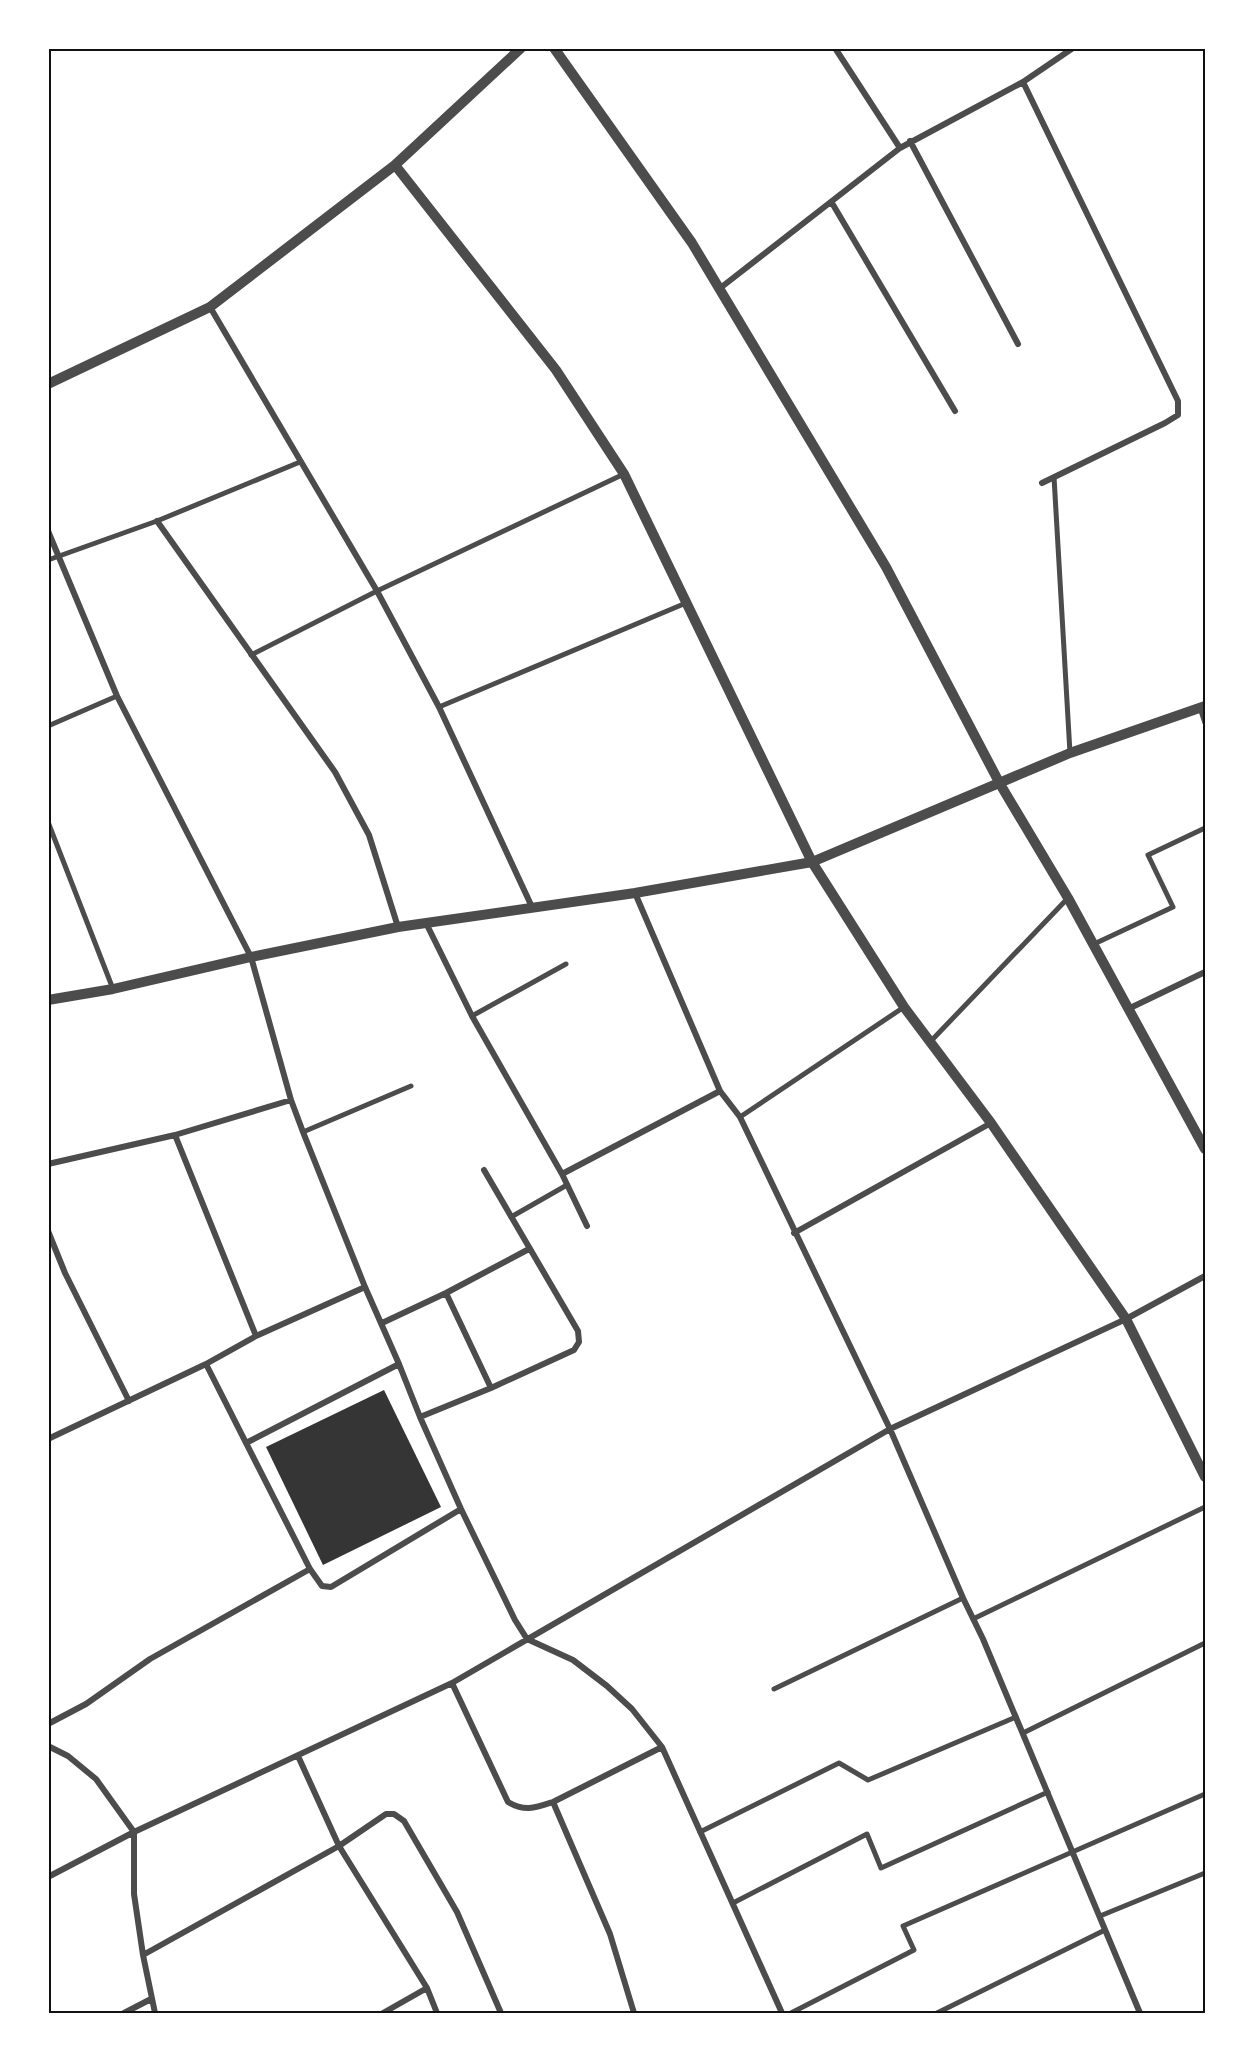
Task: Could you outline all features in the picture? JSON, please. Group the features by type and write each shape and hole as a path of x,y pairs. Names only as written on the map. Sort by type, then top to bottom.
{"street":[{"path":"48,384 210,307 395,165 521,48"},
{"path":"554,48 692,243 886,567 1000,784 1068,898 1205,1149"},
{"path":"835,48 900,148"},
{"path":"719,289 910,141 1023,82 1073,48"},
{"path":"1023,82 1178,401 1178,415 1165,423 1042,483"},
{"path":"910,141 1018,344"},
{"path":"395,165 556,370 624,474 812,862 904,1007 991,1123 1126,1319 1205,1477"},
{"path":"832,203 955,411"},
{"path":"210,307 377,591 439,707 532,907"},
{"path":"48,560 157,521 300,462"},
{"path":"251,656 377,591 624,474"},
{"path":"1054,477 1070,753"},
{"path":"157,521 335,772 369,835 398,927"},
{"path":"48,531 117,696 251,957 291,1100 303,1132 365,1287 460,1509 527,1640 573,1660 607,1686 632,1708 662,1747 782,2013"},
{"path":"439,707 687,603"},
{"path":"48,726 117,696"},
{"path":"48,1000 113,989 251,957 398,927 635,893 812,862 1070,753 1202,707 1205,723"},
{"path":"48,822 113,989"},
{"path":"1093,945 1173,907 1148,855 1205,828"},
{"path":"635,893 720,1091 740,1117 890,1429 1023,1733 1140,2013"},
{"path":"931,1041 1068,898"},
{"path":"426,922 472,1016 562,1174 587,1226"},
{"path":"472,1016 566,964"},
{"path":"1128,1010 1205,972"},
{"path":"740,1117 904,1007"},
{"path":"303,1132 411,1086"},
{"path":"562,1174 720,1091"},
{"path":"48,1164 175,1135 291,1100"},
{"path":"794,1233 991,1123"},
{"path":"175,1135 256,1336"},
{"path":"420,1416 491,1388 574,1350 579,1342 578,1331 484,1170"},
{"path":"511,1217 567,1185"},
{"path":"48,1231 65,1273 129,1401"},
{"path":"382,1323 446,1293 529,1249"},
{"path":"48,1877 134,1832 452,1683 890,1429 1126,1319 1205,1276"},
{"path":"48,1439 206,1364 256,1336 365,1287"},
{"path":"446,1293 491,1388"},
{"path":"206,1364 310,1569 322,1586 331,1587 460,1509"},
{"path":"246,1443 399,1364"},
{"path":"973,1619 1205,1507"},
{"path":"48,1724 86,1704 150,1659 310,1569"},
{"path":"774,1689 963,1598"},
{"path":"1023,1733 1205,1643"},
{"path":"452,1683 508,1802 520,1809 553,1802 662,1747"},
{"path":"700,1832 839,1763 868,1780 1016,1717"},
{"path":"48,1746 69,1756 96,1779 134,1832 134,1894 155,2013"},
{"path":"298,1756 339,1845 427,1988 437,2013"},
{"path":"733,1903 867,1834 881,1868 1048,1792"},
{"path":"791,2013 914,1950 903,1926 1205,1794"},
{"path":"553,1802 610,1934 633,2013"},
{"path":"143,1955 339,1845 386,1814 394,1814 404,1821 457,1912 501,2013"},
{"path":"1100,1916 1205,1873"},
{"path":"937,2013 1106,1930"},
{"path":"383,2013 427,1988"},
{"path":"124,2013 151,1999"}],"building":[{"path":"384,1390 441,1507 323,1565 266,1447"}]}
